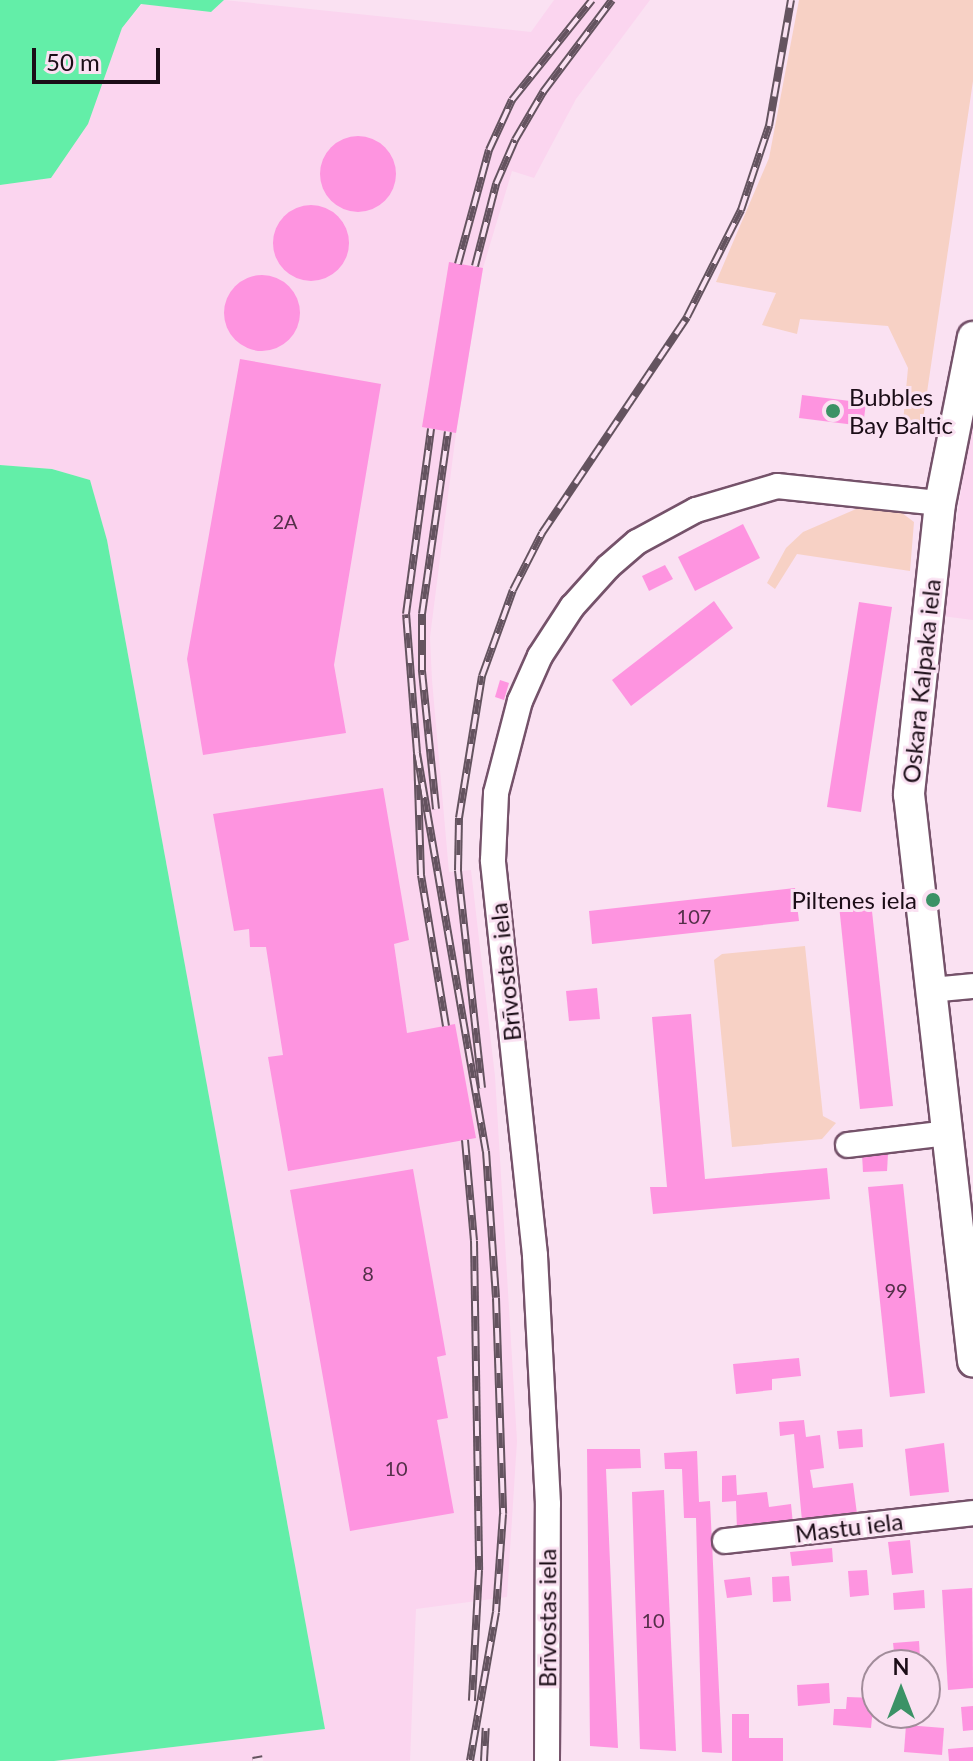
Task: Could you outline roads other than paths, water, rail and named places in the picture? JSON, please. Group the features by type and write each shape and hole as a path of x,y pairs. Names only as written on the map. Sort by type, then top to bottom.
{"main road":[{"name":"Oskara Kalpaka iela","path":"973,338 940,503 909,794 947,1133 968,1266 973,1361"}],"street":[{"name":"Brīvostas iela","path":"547,1761 548,1504 536,1271 493,860 496,793 520,701 540,656 572,607 608,567 637,542 696,510 777,486 940,503"},
{"path":"931,990 973,986"},
{"path":"848,1145 947,1133"},
{"name":"Mastu iela","path":"725,1541 973,1513"}],"railway":[{"path":"458,264 489,150 512,100 592,0"},
{"path":"475,266 496,184 515,140 543,92 612,0"},
{"path":"482,1088 458,870 459,818 482,676 513,590 542,533 687,317 741,210 769,126 791,0"},
{"path":"417,753 406,614 431,429"},
{"path":"436,809 422,670 422,614 448,432"},
{"path":"446,1026 421,875 417,753 486,1151 496,1298 503,1514 496,1612 470,1761"},
{"path":"465,1140 474,1241 479,1570 472,1701"},
{"path":"484,1761 486,1728"},
{"path":"253,1761 263,1759"}],"place":[{"name":"Bubbles Bay Baltic","path":"833,411"},
{"name":"Piltenes iela","path":"933,900"}]}
